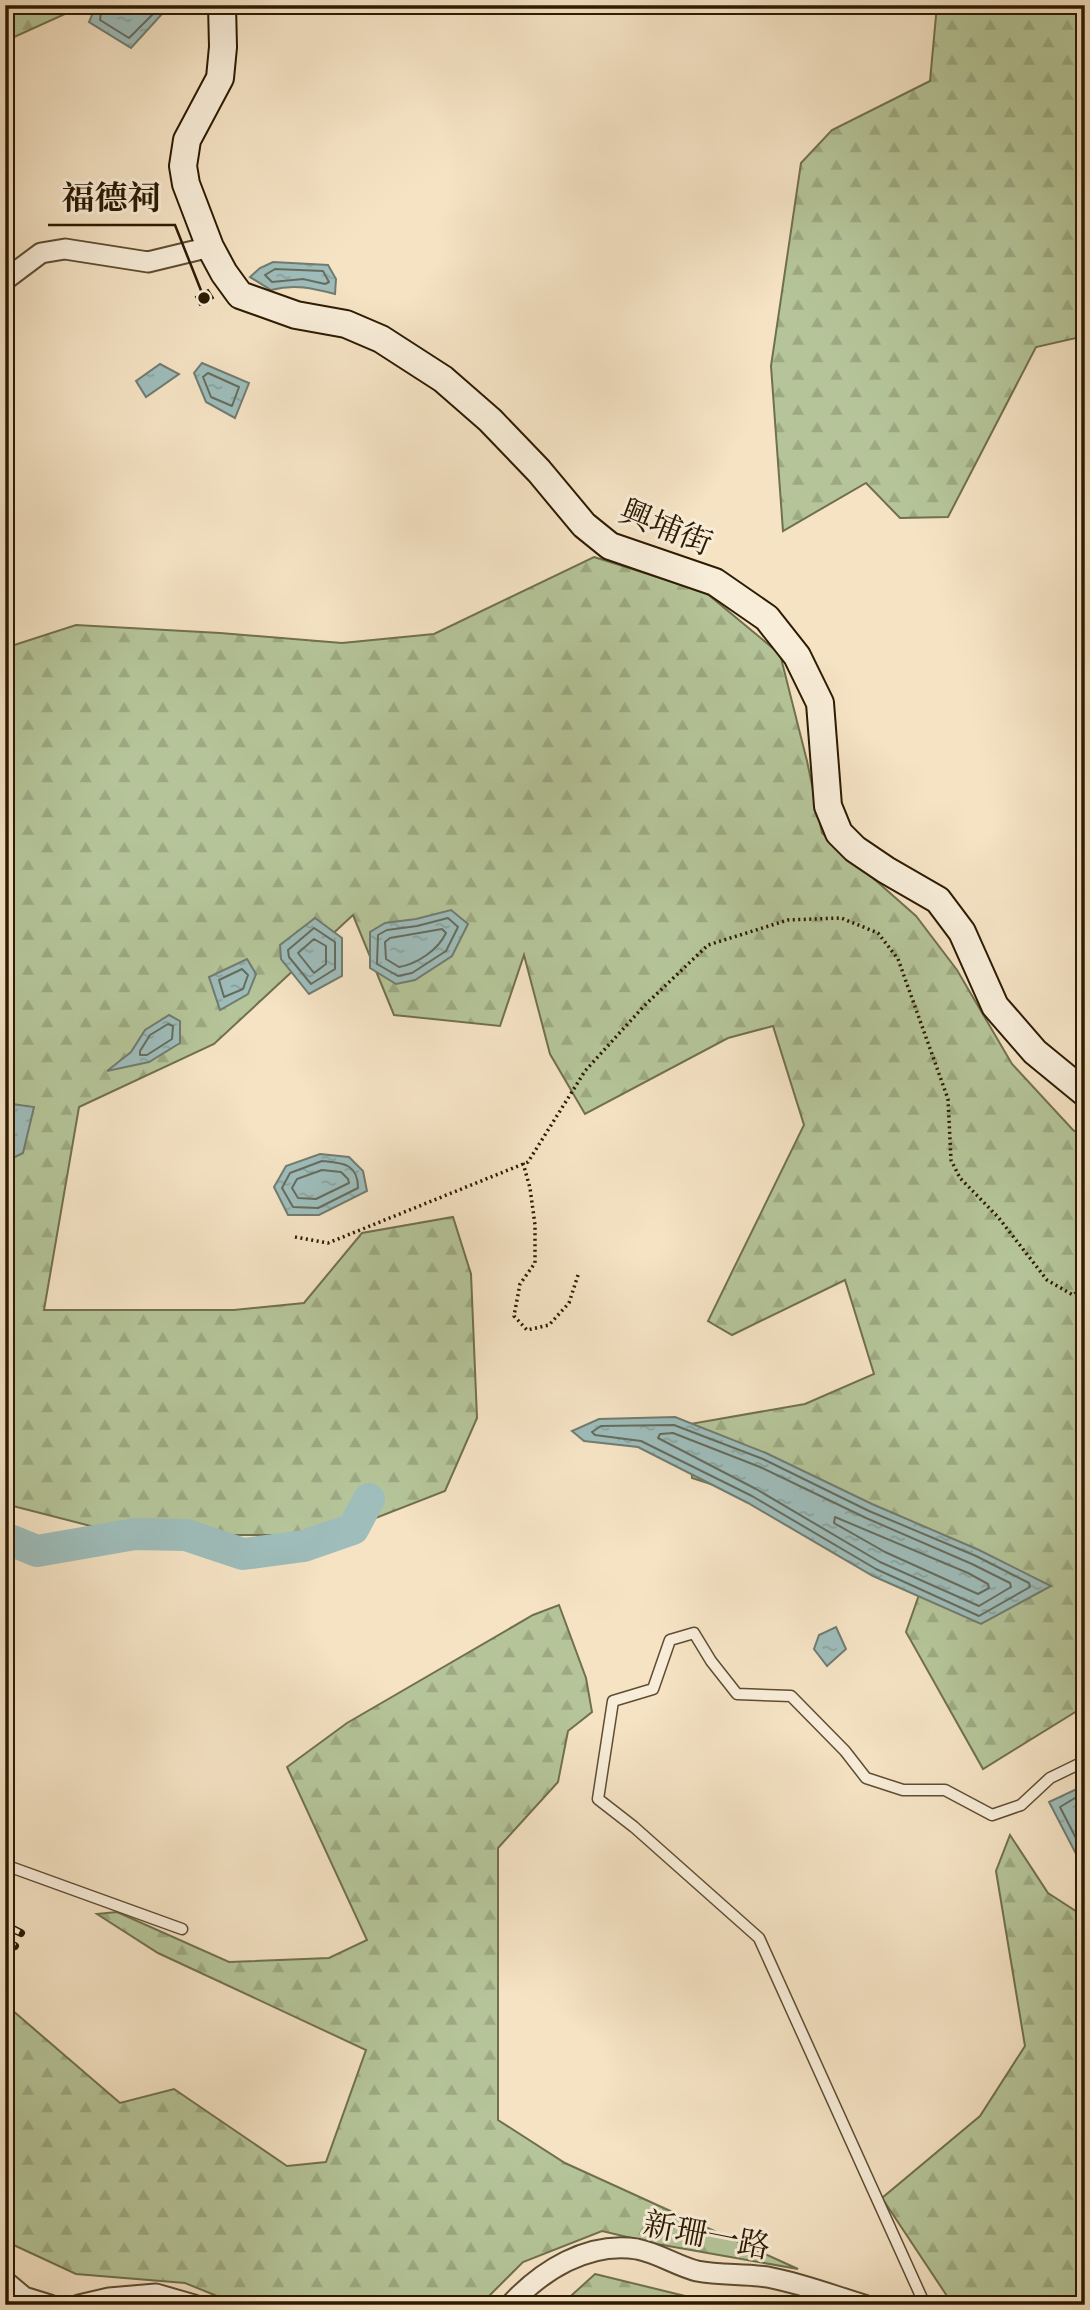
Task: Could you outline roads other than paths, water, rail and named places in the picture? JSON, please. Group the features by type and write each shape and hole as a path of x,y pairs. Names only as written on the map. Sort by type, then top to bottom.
{"street":[{"name":"興埔街","path":"222,5 223,47 220,78 187,139 183,166 186,184 210,247 240,295 296,315 346,324 382,339 443,379 489,420 584,525 610,545 715,582 767,618 797,656 820,704 828,806 839,833 855,849 886,870 938,900 962,932 995,1006 1035,1052 1085,1093"},
{"path":"5,280 41,253 65,249 148,262 210,247"},
{"name":"新珊一路","path":"510,2305 562,2262 614,2249 637,2249 698,2271 771,2277 864,2305"},
{"path":"5,2281 24,2297 50,2305"},
{"path":"79,2305 109,2298 156,2294 194,2305"}],"lane":[{"path":"925,2305 759,1938 634,1827 598,1799 613,1701 653,1689 670,1640 694,1633 711,1661 737,1694 791,1696 845,1751 866,1778 903,1790 945,1790 992,1815 1021,1805 1050,1778 1085,1761"},
{"path":"5,1865 182,1929"}],"water":[{"path":"96,5 159,5 162,14 131,48 89,22"},
{"path":"273,262 328,265 336,279 335,294 288,287 271,290 250,277"},
{"path":"202,363 249,383 235,418 206,402 194,373"},
{"path":"160,364 179,374 146,397 136,381"},
{"path":"451,910 468,924 452,956 415,980 396,984 370,968 370,932 385,923"},
{"path":"315,918 342,938 342,976 309,994 281,959 280,945"},
{"path":"247,959 256,974 248,994 220,1010 209,977"},
{"path":"169,1015 180,1021 180,1043 149,1062 107,1071 131,1052 145,1030"},
{"path":"5,1103 34,1107 23,1153 5,1162"},
{"path":"320,1154 349,1157 363,1171 367,1191 319,1215 288,1215 274,1187 286,1166"},
{"path":"675,1417 766,1453 872,1504 979,1550 1051,1586 981,1624 873,1576 748,1503 638,1447 584,1441 572,1431 599,1419"},
{"path":"836,1627 846,1649 827,1666 814,1649 819,1635"},
{"path":"1085,1785 1085,1871 1049,1802"}],"waterway":[{"path":"5,1538 37,1551 135,1534 186,1535 243,1554 304,1546 353,1529 369,1499"}],"railway":[{"path":"5,1925 21,1933"},
{"path":"5,1941 15,1946"}],"place":[{"name":"福德祠","path":"204,298"}]}
